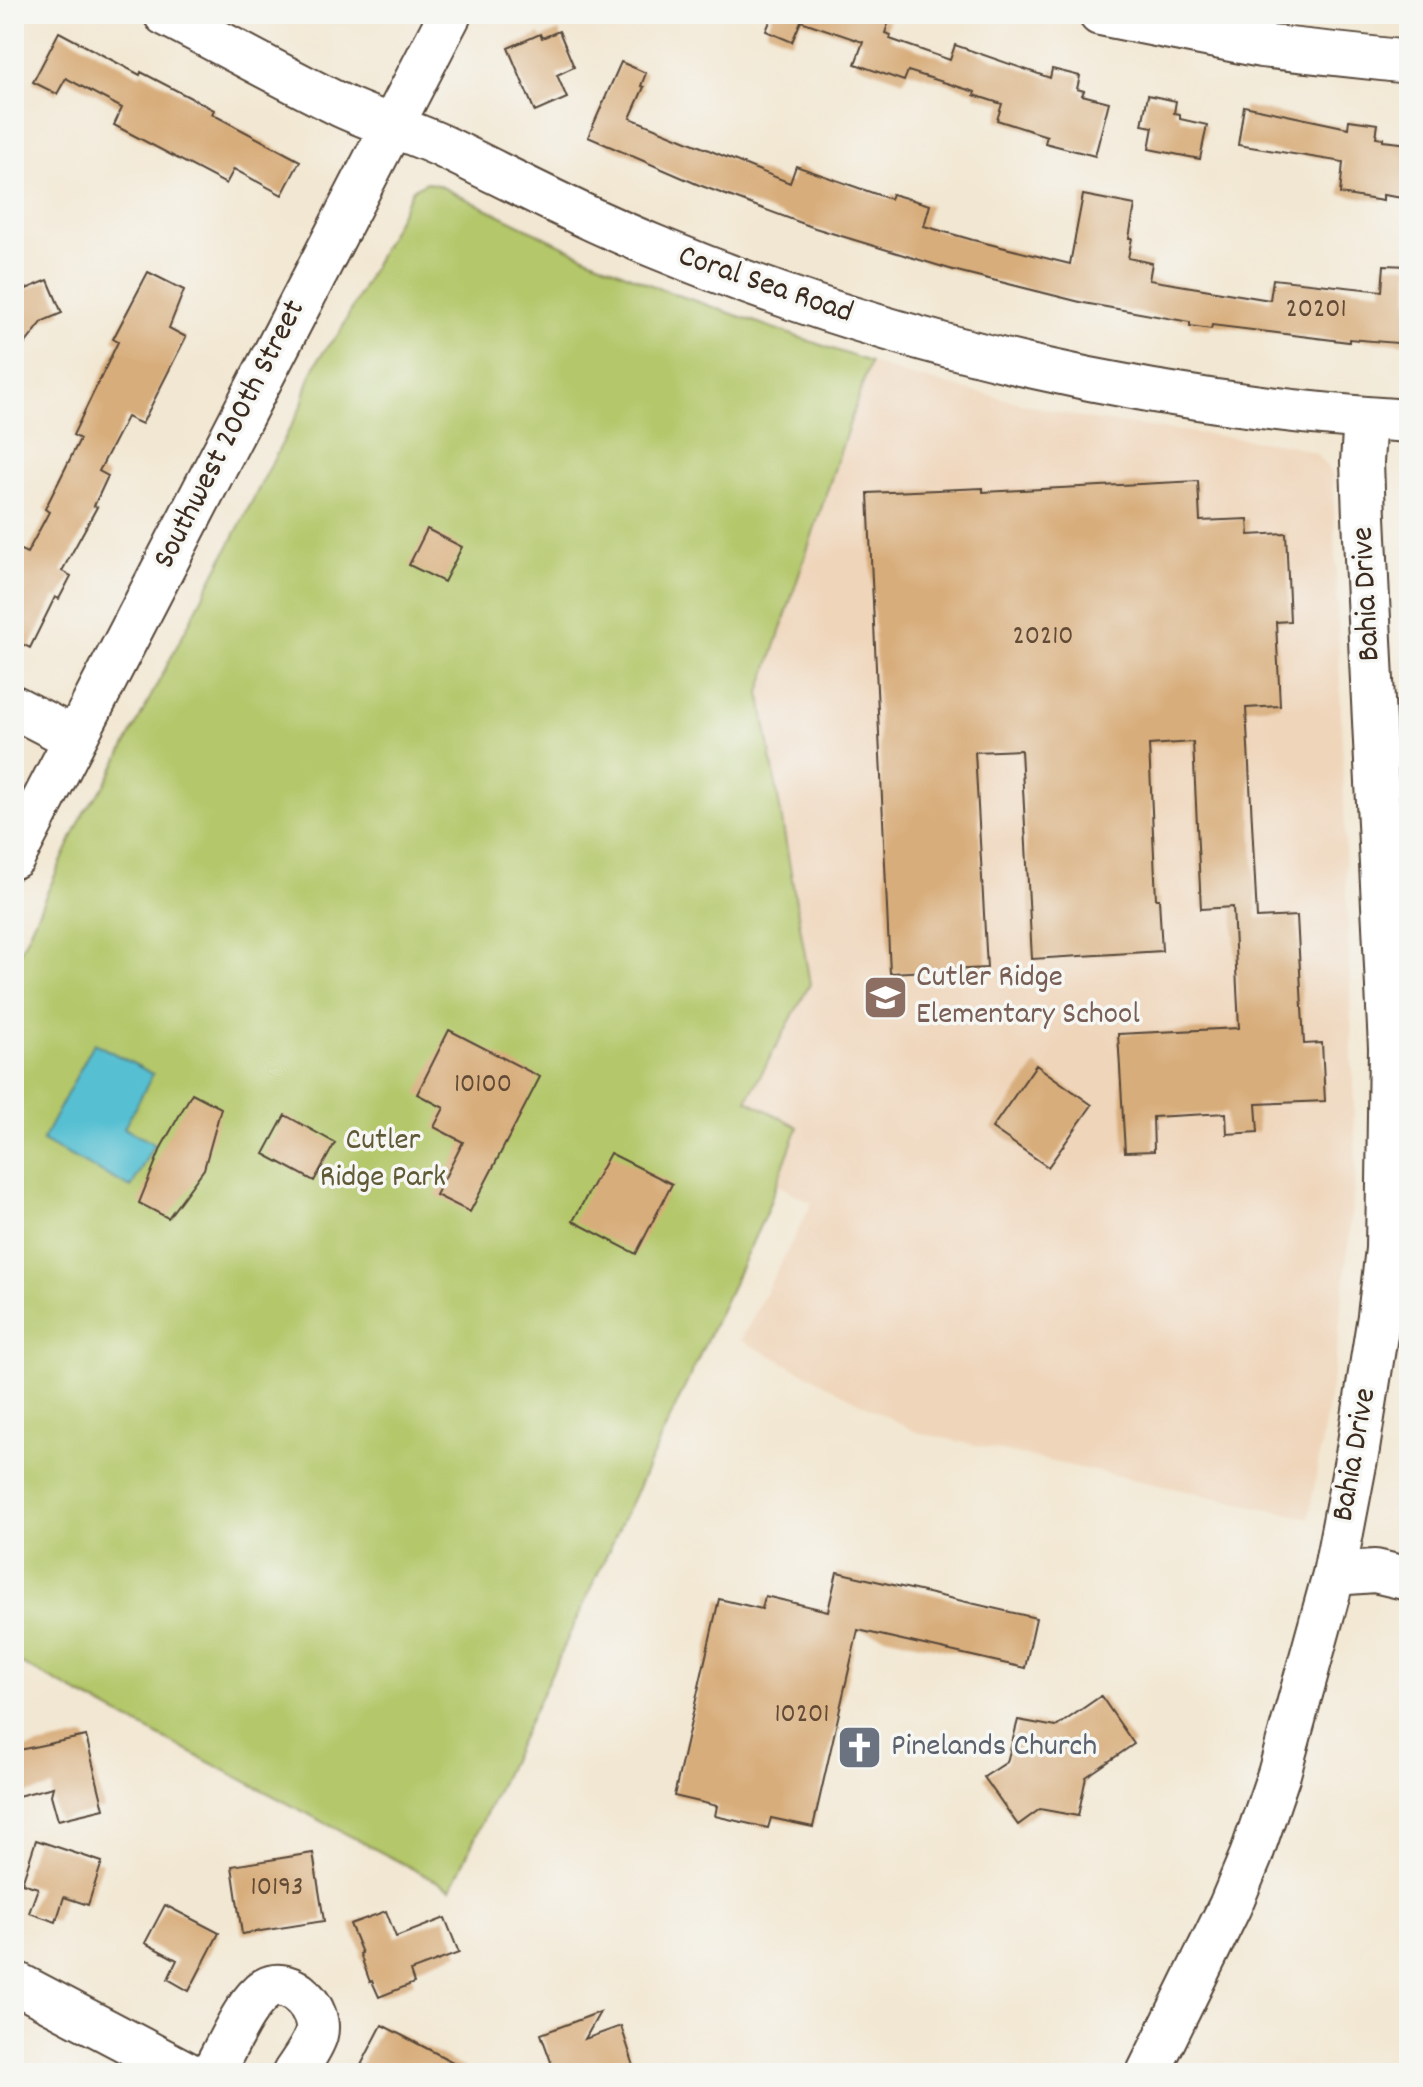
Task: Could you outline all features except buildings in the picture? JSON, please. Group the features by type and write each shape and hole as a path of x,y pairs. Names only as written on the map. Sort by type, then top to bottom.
{"street":[{"name":"Coral Sea Road","path":"165,14 342,106 443,147 552,201 755,285 882,327 996,358 1107,382 1192,397 1365,419 1409,421"},
{"name":"Southwest 200th Street","path":"14,857 450,14"},
{"path":"1100,14 1261,46 1409,62"},
{"name":"Bahia Drive","path":"1148,2073 1214,1942 1251,1856 1304,1690 1334,1574 1375,1346 1387,1249 1390,1048 1363,503 1365,419"},
{"path":"14,707 74,738"},
{"path":"1334,1574 1375,1571 1409,1579"},
{"path":"14,1982 187,2073"},
{"path":"212,2073 249,2008 257,1997 273,1986 291,1989 299,1994 307,2002 317,2025 310,2048 294,2073"}],"shaded area":[{"name":"Cutler Ridge Elementary School","path":"774,331 911,376 1087,419 1290,445 1315,453 1333,474 1356,1170 1337,1350 1309,1518 916,1432 741,1340 812,1203 91,824"}],"green space":[{"name":"Cutler Ridge Park","path":"427,182 658,288 870,362 760,692 810,984 747,1100 798,1127 765,1215 451,1889 14,1660 14,965 84,812 105,785 302,405 315,366 339,334 413,189"}],"water":[{"path":"94,1043 153,1074 124,1128 154,1144 131,1188 42,1141"}],"place":[{"name":"Cutler Ridge Elementary School","path":"885,997"},
{"name":"Pinelands Church","path":"860,1748"}]}
